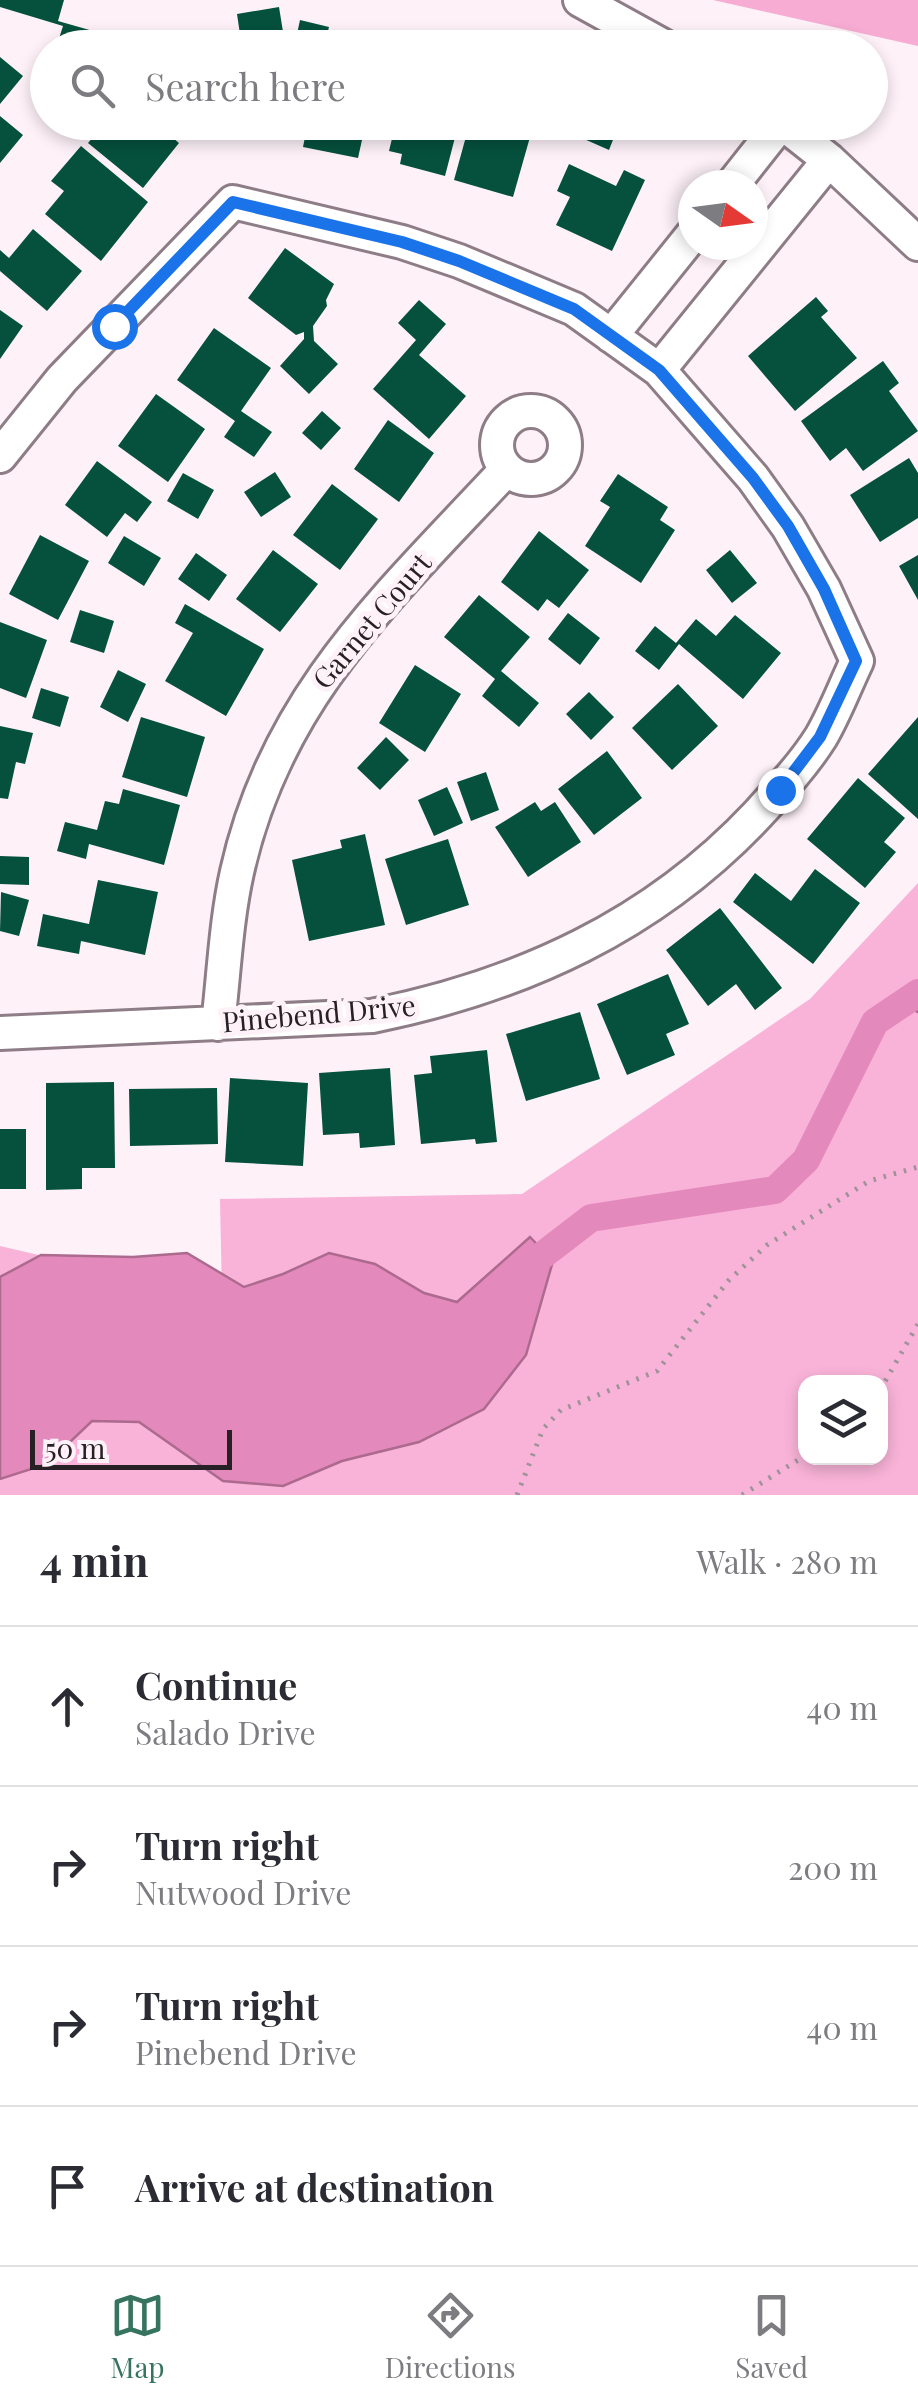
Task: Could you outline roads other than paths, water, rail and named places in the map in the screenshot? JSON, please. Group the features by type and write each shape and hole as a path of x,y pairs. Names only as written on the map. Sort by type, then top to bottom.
{"street":[{"path":"580,0 634,30"},
{"path":"744,170 768,140"},
{"path":"803,140 918,244"},
{"path":"0,456 62,379 233,202 402,242 459,261 574,309 659,370 829,160"},
{"path":"612,336 678,253"},
{"name":"Pinebend Drive","path":"0,1033 372,1016 430,1004 497,984 577,950 675,888 740,832 780,790 820,737 856,661 824,589 788,526 753,478 659,370"},
{"name":"Garnet Court","path":"218,1024 237,873 260,796 283,742 316,685 353,635 506,470"}],"waterway":[{"path":"518,1274 591,1218 775,1190 806,1160 875,1022 918,993"},
{"path":"908,1000 918,1009"}]}
